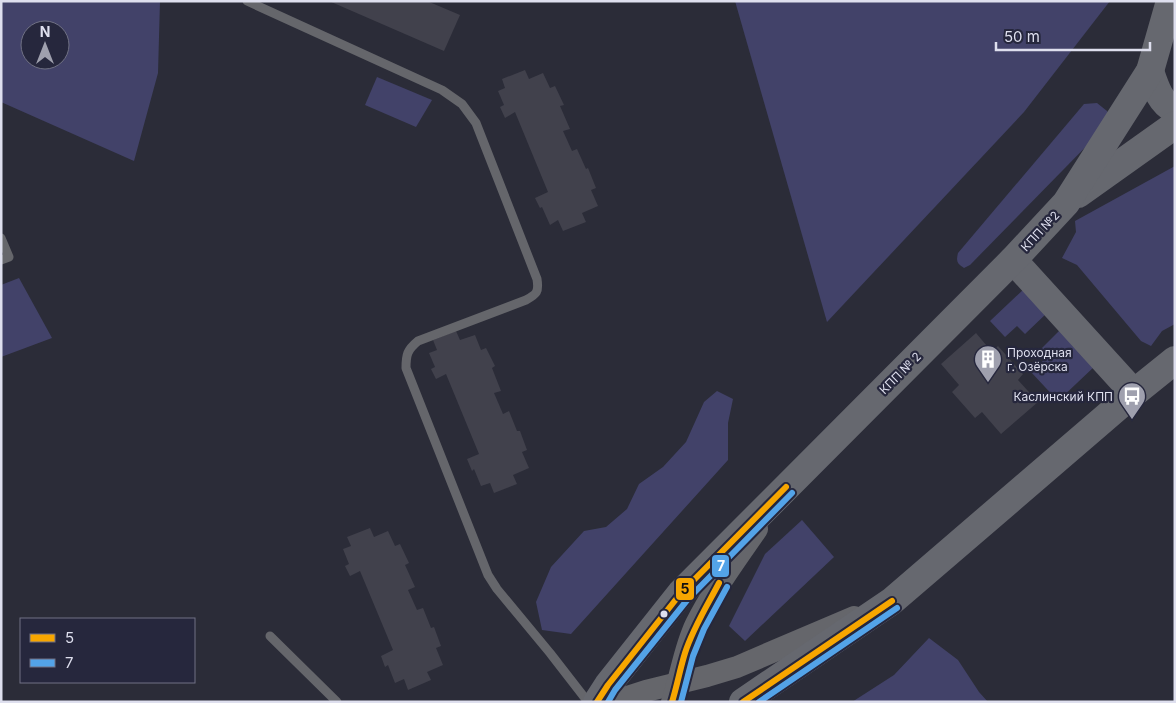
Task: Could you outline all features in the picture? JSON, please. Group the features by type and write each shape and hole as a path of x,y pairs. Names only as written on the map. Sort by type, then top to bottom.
{"main road":[{"path":"1066,203 1150,71 1170,1"},
{"path":"1150,71 1156,90 1168,107 1175,110"},
{"path":"1066,203 1175,125"},
{"name":"КПП №2","path":"1014,260 1066,203"},
{"path":"1014,260 1134,393"},
{"name":"КПП № 2","path":"597,702 608,684 681,593 1014,260"},
{"path":"743,702 892,601 1175,360"}],"street":[{"path":"675,692 685,654 700,617 716,588 786,487"},
{"path":"612,702 646,691 675,692 706,676 737,667 892,601"}],"lane":[{"path":"248,1 442,90 462,104 476,123 537,279 538,288 535,295 526,300 418,341 410,348 406,358 406,368 488,575 496,588 588,702"},
{"path":"1,238 9,257 1,260"},
{"path":"270,636 337,702"}],"shaded area":[{"path":"1,1 160,1 158,73 134,161 1,102"},
{"path":"735,1 1110,1 1024,112 827,322"},
{"path":"377,77 432,100 416,127 365,105"},
{"path":"1097,103 1107,111 1110,117 1109,123 970,265 964,268 960,265 957,260 958,253 1084,104"},
{"path":"1175,166 1175,324 1162,331 1151,346 1141,341 1077,265 1062,258 1076,232 1075,221"},
{"path":"19,278 52,338 1,357 1,285"},
{"path":"1025,288 1048,312 1025,334 1017,326 1005,337 990,321"},
{"path":"1062,328 1096,365 1058,401 1031,372 1048,356 1041,349"},
{"path":"717,391 733,399 728,423 728,460 571,634 542,630 536,602 551,567 584,531 606,527 627,509 639,484 663,467 686,442 704,402"},
{"path":"802,520 834,557 745,641 729,626 765,554"},
{"path":"929,638 958,660 979,692 988,702 852,702 894,675"}],"building":[{"path":"329,1 427,1 460,15 444,51"},
{"path":"525,70 529,79 543,73 550,88 555,86 564,105 560,106 570,129 563,131 572,151 577,149 586,169 588,168 596,188 591,190 598,206 582,213 586,222 563,231 558,220 550,225 542,207 540,208 535,198 548,192 515,112 505,118 500,107 504,105 498,91 505,88 502,79"},
{"path":"456,331 460,340 475,335 481,350 486,348 495,366 492,368 501,391 494,393 503,414 509,411 517,431 520,431 527,450 522,452 529,468 513,475 517,484 494,493 490,483 481,486 474,469 472,471 467,459 479,454 446,374 436,379 431,369 435,367 429,353 437,350 433,340"},
{"name":"Проходная г. Озёрска","path":"976,333 992,352 998,346 1023,374 1018,380 1038,402 1001,434 982,412 975,418 952,392 959,385 941,364"},
{"path":"370,528 374,537 388,531 395,546 400,544 409,563 405,565 415,587 408,590 417,610 423,608 431,628 434,627 441,646 436,648 443,665 427,672 431,680 408,690 404,679 395,683 388,665 385,667 381,656 393,650 360,571 350,576 345,566 349,564 343,549 351,546 347,537"}],"transit line":[{"name":"5","path":"597,702 608,685 681,593 786,487"},
{"name":"7","path":"608,702 615,690 688,599 792,493"},
{"name":"5","path":"672,702 688,644 700,617 719,583"},
{"name":"7","path":"681,702 693,656 704,629 727,587"},
{"name":"5","path":"743,702 892,601"},
{"name":"7","path":"759,702 897,608"}],"place":[{"name":"Проходная г. Озёрска","path":"988,383"},
{"name":"Каслинский КПП","path":"1132,420"}]}
